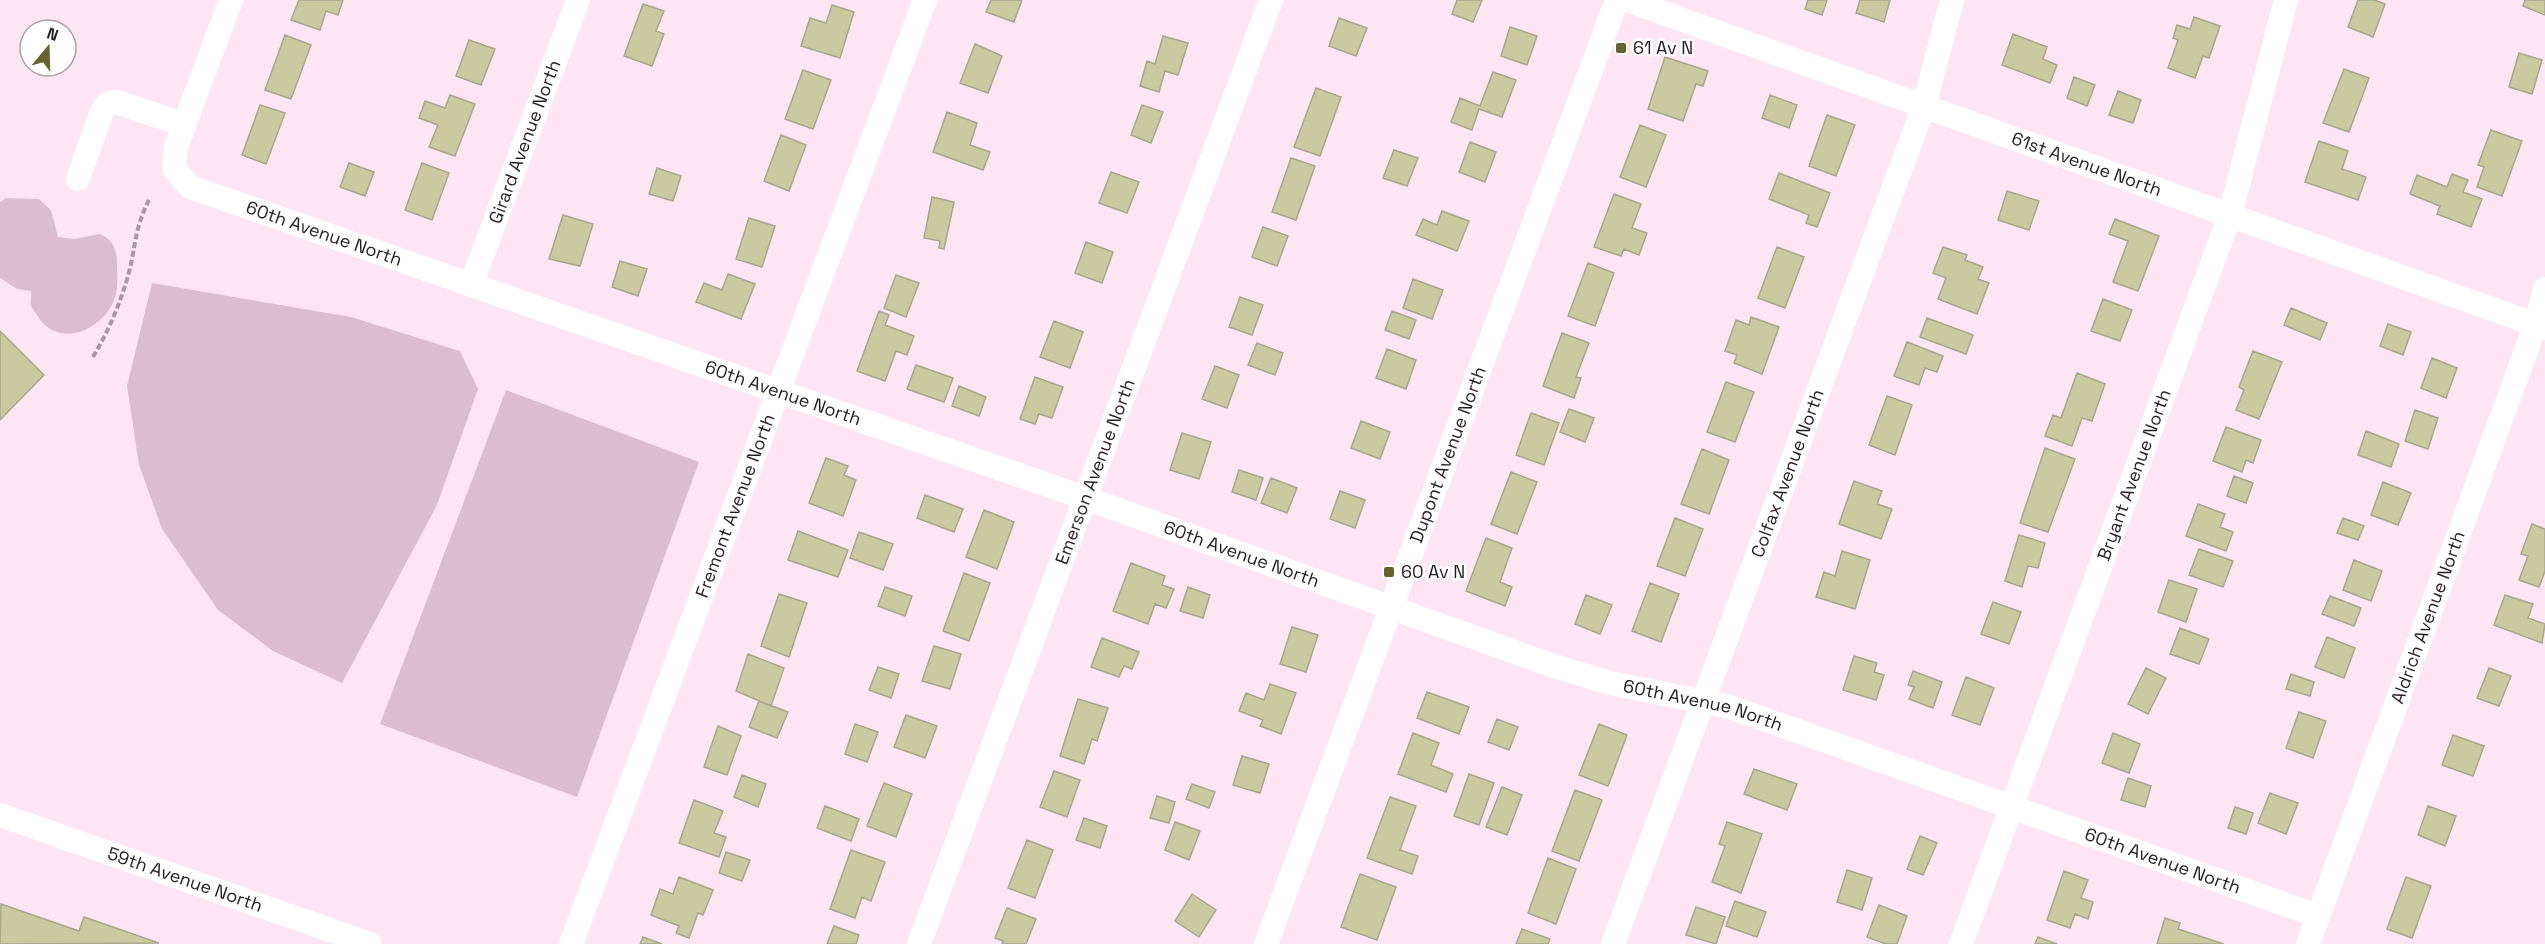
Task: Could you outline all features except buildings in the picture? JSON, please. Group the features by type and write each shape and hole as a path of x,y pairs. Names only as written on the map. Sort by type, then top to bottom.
{"street":[{"path":"78,179 107,104 116,102 185,125 231,0"},
{"name":"Girard Avenue North","path":"471,285 578,0"},
{"name":"Fremont Avenue North","path":"571,944 926,0"},
{"name":"Emerson Avenue North","path":"919,944 1271,0"},
{"name":"Dupont Avenue North","path":"1266,944 1617,0"},
{"name":"61st Avenue North","path":"1627,0 2540,326"},
{"name":"Colfax Avenue North","path":"1614,944 1924,106 1952,0"},
{"name":"Bryant Avenue North","path":"1961,944 2230,215 2286,0"},
{"name":"60th Avenue North","path":"185,125 176,147 174,169 190,187 1085,498 1554,666 1610,683 1705,700 1730,707 2012,805 2318,916"},
{"name":"Aldrich Avenue North","path":"2308,944 2540,326 2545,289"},
{"name":"59th Avenue North","path":"0,815 370,944"}],"path":[{"path":"93,357 116,311 128,275 135,234 149,200"}],"shaded area":[{"path":"6,198 39,199 51,210 58,237 74,239 100,234 108,239 115,249 117,258 116,295 108,311 91,327 68,334 47,327 32,307 31,291 17,289 0,278 0,202"},
{"path":"152,283 351,317 460,351 478,389 437,505 342,683 273,651 218,610 162,529 139,465 127,386"},
{"path":"506,390 699,462 577,797 380,724"}],"place":[{"name":"61 Av N","path":"1621,48"},
{"name":"60 Av N","path":"1389,572"}]}
